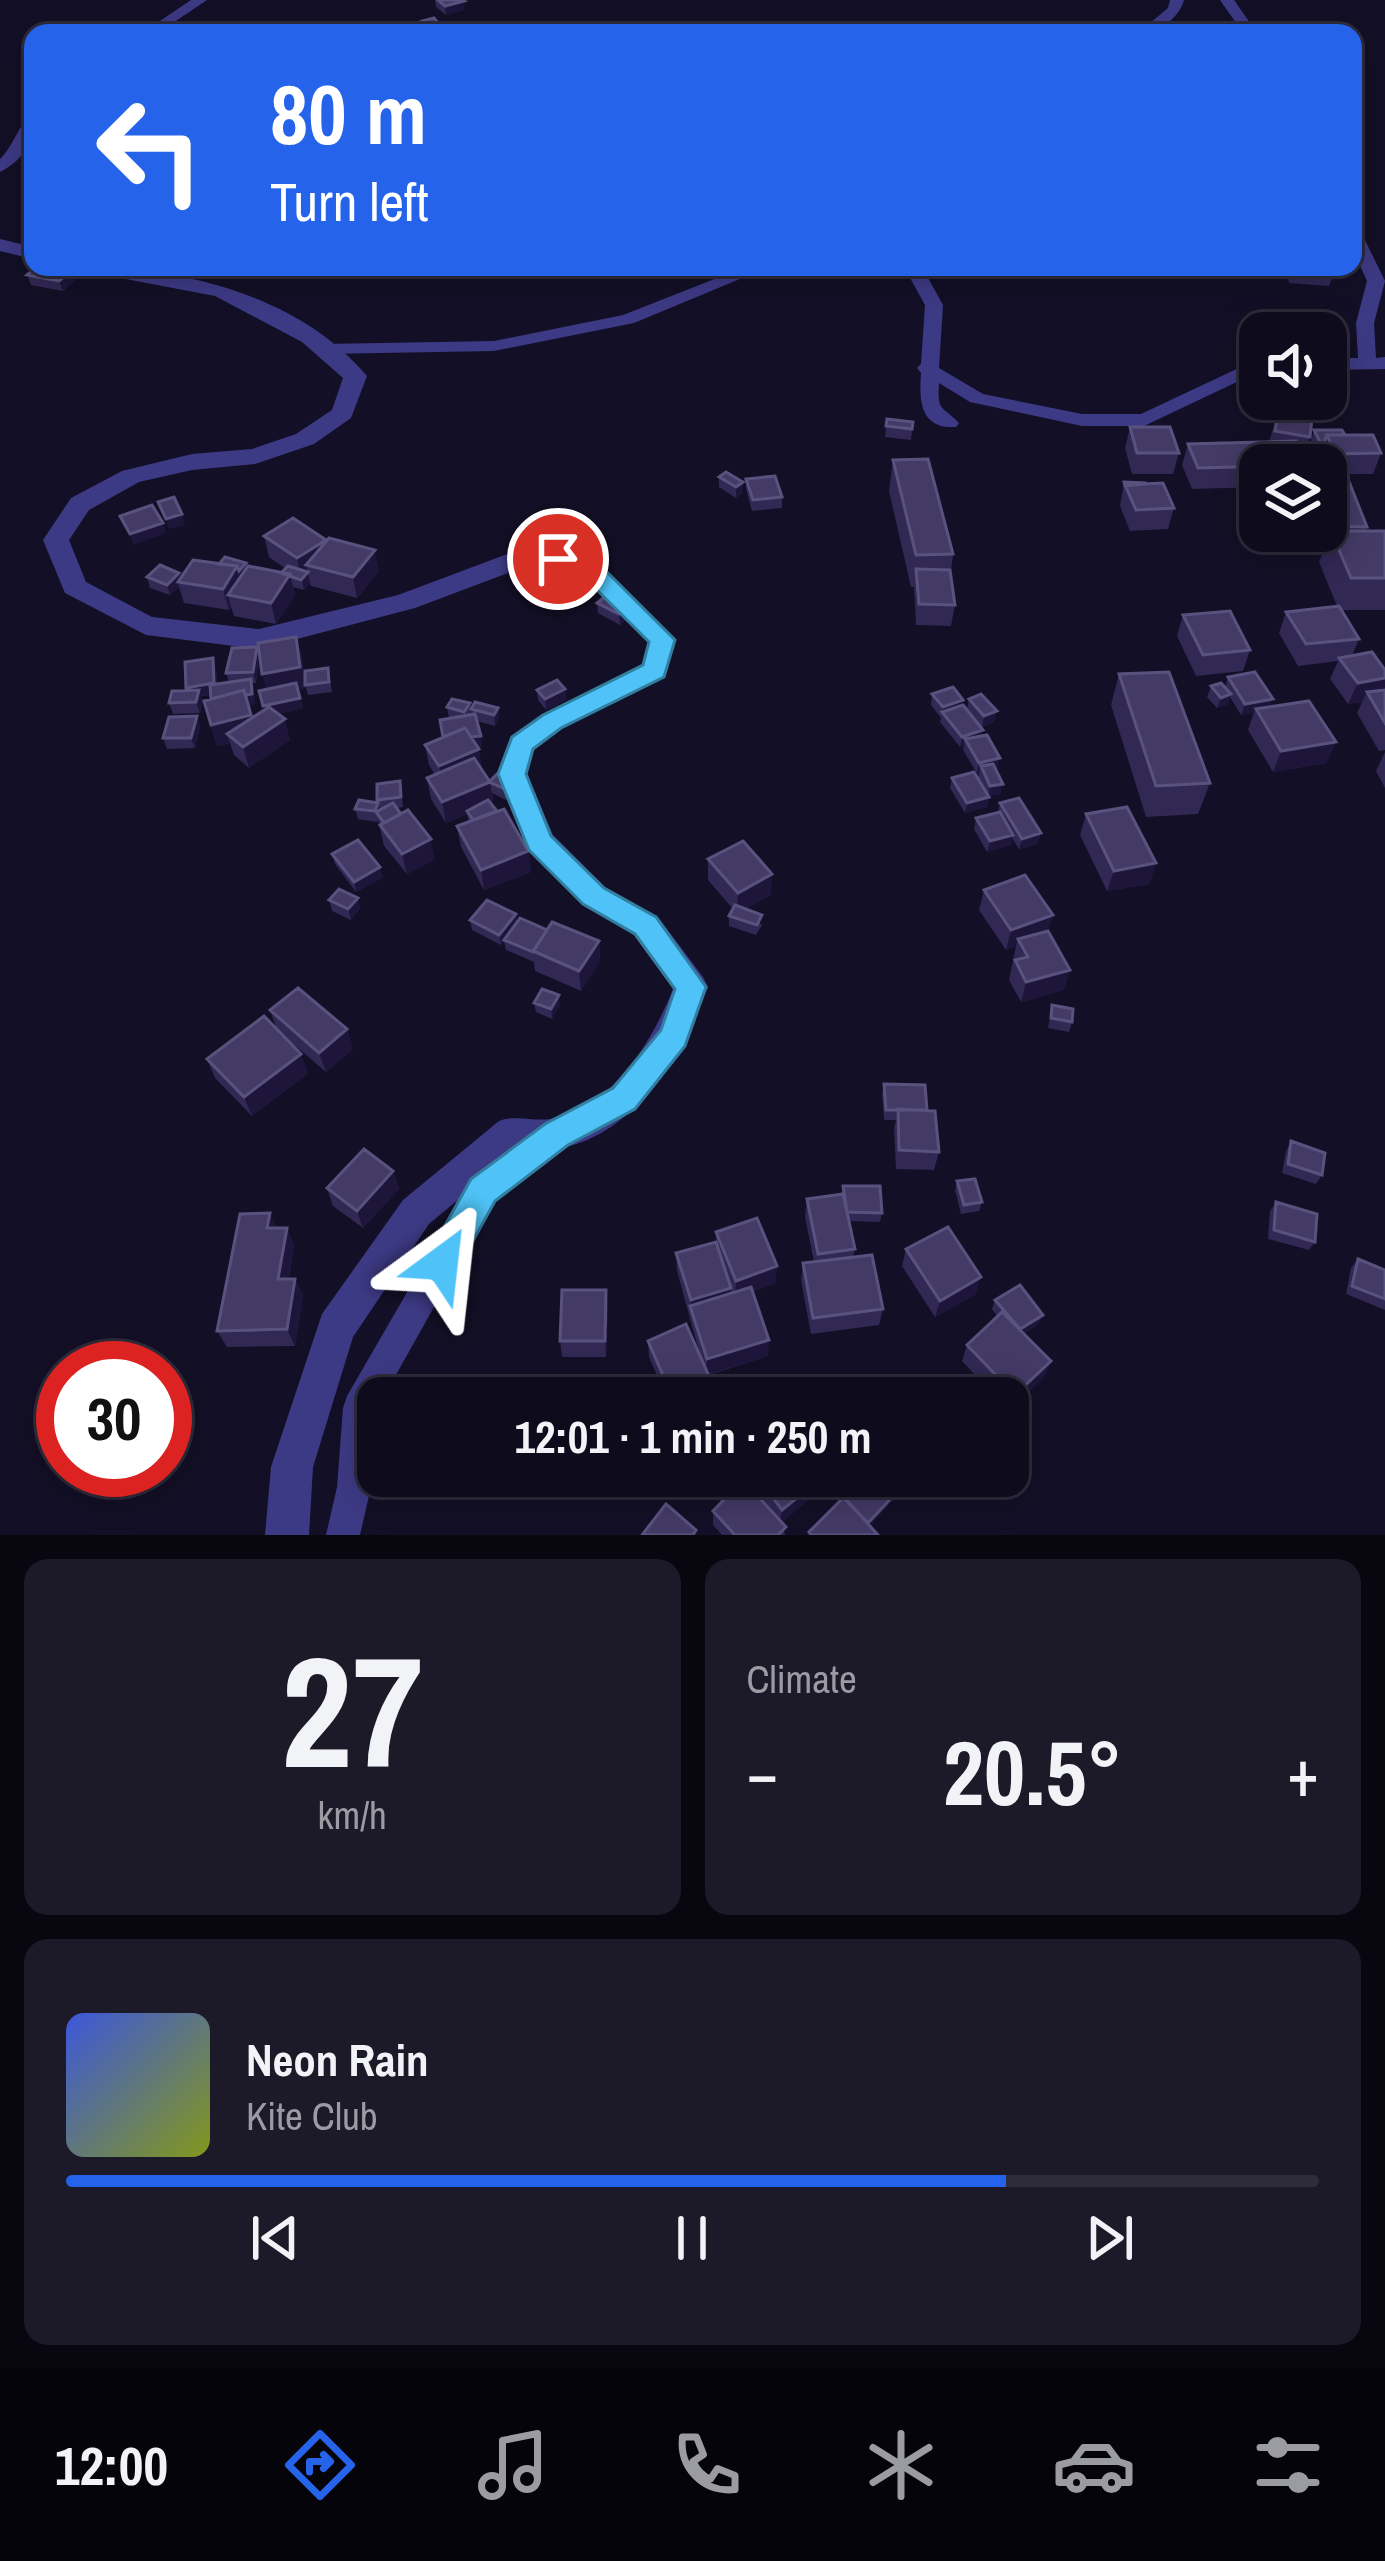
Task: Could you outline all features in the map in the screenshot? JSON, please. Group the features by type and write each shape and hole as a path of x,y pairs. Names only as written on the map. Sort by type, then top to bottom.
{"street":[{"path":"163,24 200,0"},
{"path":"1156,24 1174,10 1177,0"},
{"path":"0,167 24,140"},
{"path":"1362,251 1376,281 1365,323 1376,363"},
{"path":"142,276 221,291 324,349 355,376 343,413 304,439 255,456 192,462 131,476 80,504 56,540 75,586 146,626 259,639 405,602 513,561 558,559 586,565 662,640 655,670 521,744 512,774 539,842 594,896 646,926 691,987 674,1037 624,1099 557,1135 483,1190 359,1408 354,1486 343,1535"},
{"path":"324,349 516,341 628,319 737,276"},
{"path":"918,276 934,305 926,368 928,403 934,415 949,423"},
{"path":"926,368 977,398 1082,420 1144,420 1239,374"},
{"path":"287,1535 292,1467 336,1328 416,1212 512,1133 557,1135"}],"building":[{"path":"887,419 913,422 912,429 886,426"},
{"path":"1277,420 1312,420 1310,437 1275,431"},
{"path":"1130,427 1170,427 1179,453 1137,453"},
{"path":"1314,430 1342,430 1345,435 1327,435 1321,444"},
{"path":"1327,435 1373,435 1381,453 1347,454 1347,444 1331,444"},
{"path":"1296,441 1298,444 1239,444 1239,467 1198,468 1188,444"},
{"path":"928,459 953,554 916,555 893,460"},
{"path":"726,472 743,482 736,487 719,477"},
{"path":"775,476 782,497 753,500 746,479"},
{"path":"1347,479 1348,479 1367,527 1347,527"},
{"path":"1163,483 1174,508 1136,510 1125,485"},
{"path":"174,497 182,514 166,519 158,502"},
{"path":"152,505 163,523 130,534 120,516"},
{"path":"293,518 326,540 297,558 264,536"},
{"path":"1347,531 1385,531 1385,578 1351,578 1340,552 1347,552"},
{"path":"329,538 375,550 353,577 306,565"},
{"path":"225,557 246,563 239,571 237,566 219,564"},
{"path":"193,560 237,566 223,589 178,582"},
{"path":"160,565 179,573 167,585 147,577"},
{"path":"248,566 290,574 271,603 228,595"},
{"path":"288,566 308,572 301,580 281,573"},
{"path":"916,569 950,570 955,605 919,604"},
{"path":"611,592 632,603 619,614 597,603"},
{"path":"1339,606 1359,639 1306,644 1286,612"},
{"path":"1230,611 1250,650 1203,655 1183,615"},
{"path":"296,637 300,667 262,674 258,643"},
{"path":"257,647 253,672 226,673 232,648"},
{"path":"1372,652 1385,678 1358,683 1339,658"},
{"path":"213,658 214,683 186,688 185,662"},
{"path":"328,668 329,682 305,685 305,671"},
{"path":"1169,672 1210,783 1156,786 1119,674"},
{"path":"1255,672 1273,699 1245,704 1228,677"},
{"path":"251,679 252,694 245,695 244,690 211,699 210,685"},
{"path":"557,680 565,689 545,699 537,690"},
{"path":"296,683 300,698 263,706 259,691"},
{"path":"1221,683 1231,694 1221,698 1211,686"},
{"path":"953,687 963,700 943,707 932,694"},
{"path":"199,690 196,702 169,703 172,691"},
{"path":"244,690 251,715 211,725 204,701"},
{"path":"1385,690 1385,723 1367,692"},
{"path":"981,694 997,711 984,716 969,699"},
{"path":"452,699 470,703 464,712 447,707"},
{"path":"1309,701 1336,742 1281,751 1256,709"},
{"path":"475,702 498,708 494,715 471,709"},
{"path":"963,705 983,730 962,737 942,712"},
{"path":"269,707 285,719 243,747 227,734"},
{"path":"475,714 481,736 471,737 465,728 443,737 440,720"},
{"path":"197,716 191,738 163,738 169,717"},
{"path":"465,728 479,749 439,766 425,745"},
{"path":"987,735 1000,758 979,763 965,739"},
{"path":"474,758 490,782 442,802 427,778"},
{"path":"993,764 1003,784 990,786 981,766"},
{"path":"974,772 989,797 967,803 952,778"},
{"path":"497,774 512,781 505,789 489,782"},
{"path":"400,781 401,797 377,800 377,784"},
{"path":"1019,798 1041,833 1022,839 1000,803"},
{"path":"359,800 378,803 375,811 355,809"},
{"path":"488,800 497,811 473,820 467,811"},
{"path":"393,803 401,814 384,823 376,812"},
{"path":"1127,807 1156,863 1114,871 1086,814"},
{"path":"504,809 528,851 481,870 457,826"},
{"path":"408,810 431,839 402,854 380,825"},
{"path":"1000,812 1013,835 990,841 976,818"},
{"path":"358,840 380,867 354,882 332,854"},
{"path":"743,841 772,874 738,893 708,859"},
{"path":"1025,875 1053,915 1011,930 984,890"},
{"path":"339,889 358,898 348,909 329,900"},
{"path":"487,900 516,914 499,935 470,920"},
{"path":"735,905 762,915 757,925 729,916"},
{"path":"520,918 547,930 533,952 504,940"},
{"path":"552,922 599,941 579,971 533,951"},
{"path":"1048,931 1070,970 1026,982 1015,960 1028,957 1018,939"},
{"path":"298,988 347,1029 319,1053 270,1010"},
{"path":"542,989 559,995 551,1009 534,1003"},
{"path":"1052,1005 1073,1009 1072,1022 1051,1018"},
{"path":"264,1016 301,1054 244,1097 207,1059"},
{"path":"884,1084 925,1085 927,1110 886,1110"},
{"path":"898,1109 935,1111 939,1152 899,1150"},
{"path":"1291,1141 1325,1153 1322,1175 1288,1164"},
{"path":"364,1149 393,1171 357,1211 327,1188"},
{"path":"975,1179 982,1202 964,1205 957,1181"},
{"path":"843,1186 880,1186 882,1213 847,1212"},
{"path":"843,1194 855,1249 818,1254 807,1199"},
{"path":"1276,1202 1317,1214 1315,1242 1274,1230"},
{"path":"270,1213 267,1228 287,1228 278,1279 295,1279 287,1329 217,1331 240,1214"},
{"path":"757,1218 777,1266 736,1281 716,1232"},
{"path":"948,1227 981,1277 940,1301 906,1249"},
{"path":"716,1242 731,1288 691,1300 676,1253"},
{"path":"872,1255 883,1309 813,1318 803,1263"},
{"path":"1358,1259 1385,1270 1385,1299 1352,1286"},
{"path":"1020,1285 1043,1315 1020,1329 995,1300"},
{"path":"751,1287 769,1340 707,1359 690,1306"},
{"path":"562,1290 606,1290 605,1341 560,1341"},
{"path":"1002,1312 1051,1361 1029,1382 1029,1377 998,1377 967,1345"},
{"path":"686,1324 709,1377 664,1377 648,1341"},
{"path":"727,1497 759,1497 786,1527 778,1535 735,1535 713,1511"},
{"path":"772,1497 798,1497 782,1510"},
{"path":"843,1497 892,1497 868,1523"},
{"path":"844,1497 878,1535 811,1535"},
{"path":"666,1504 696,1530 693,1535 642,1535"}],"route":[{"path":"442,1263 483,1190 557,1135 624,1099 674,1037 691,987 646,926 594,896 539,842 512,774 521,744 552,722 655,670 662,640 586,565 558,559"}]}
